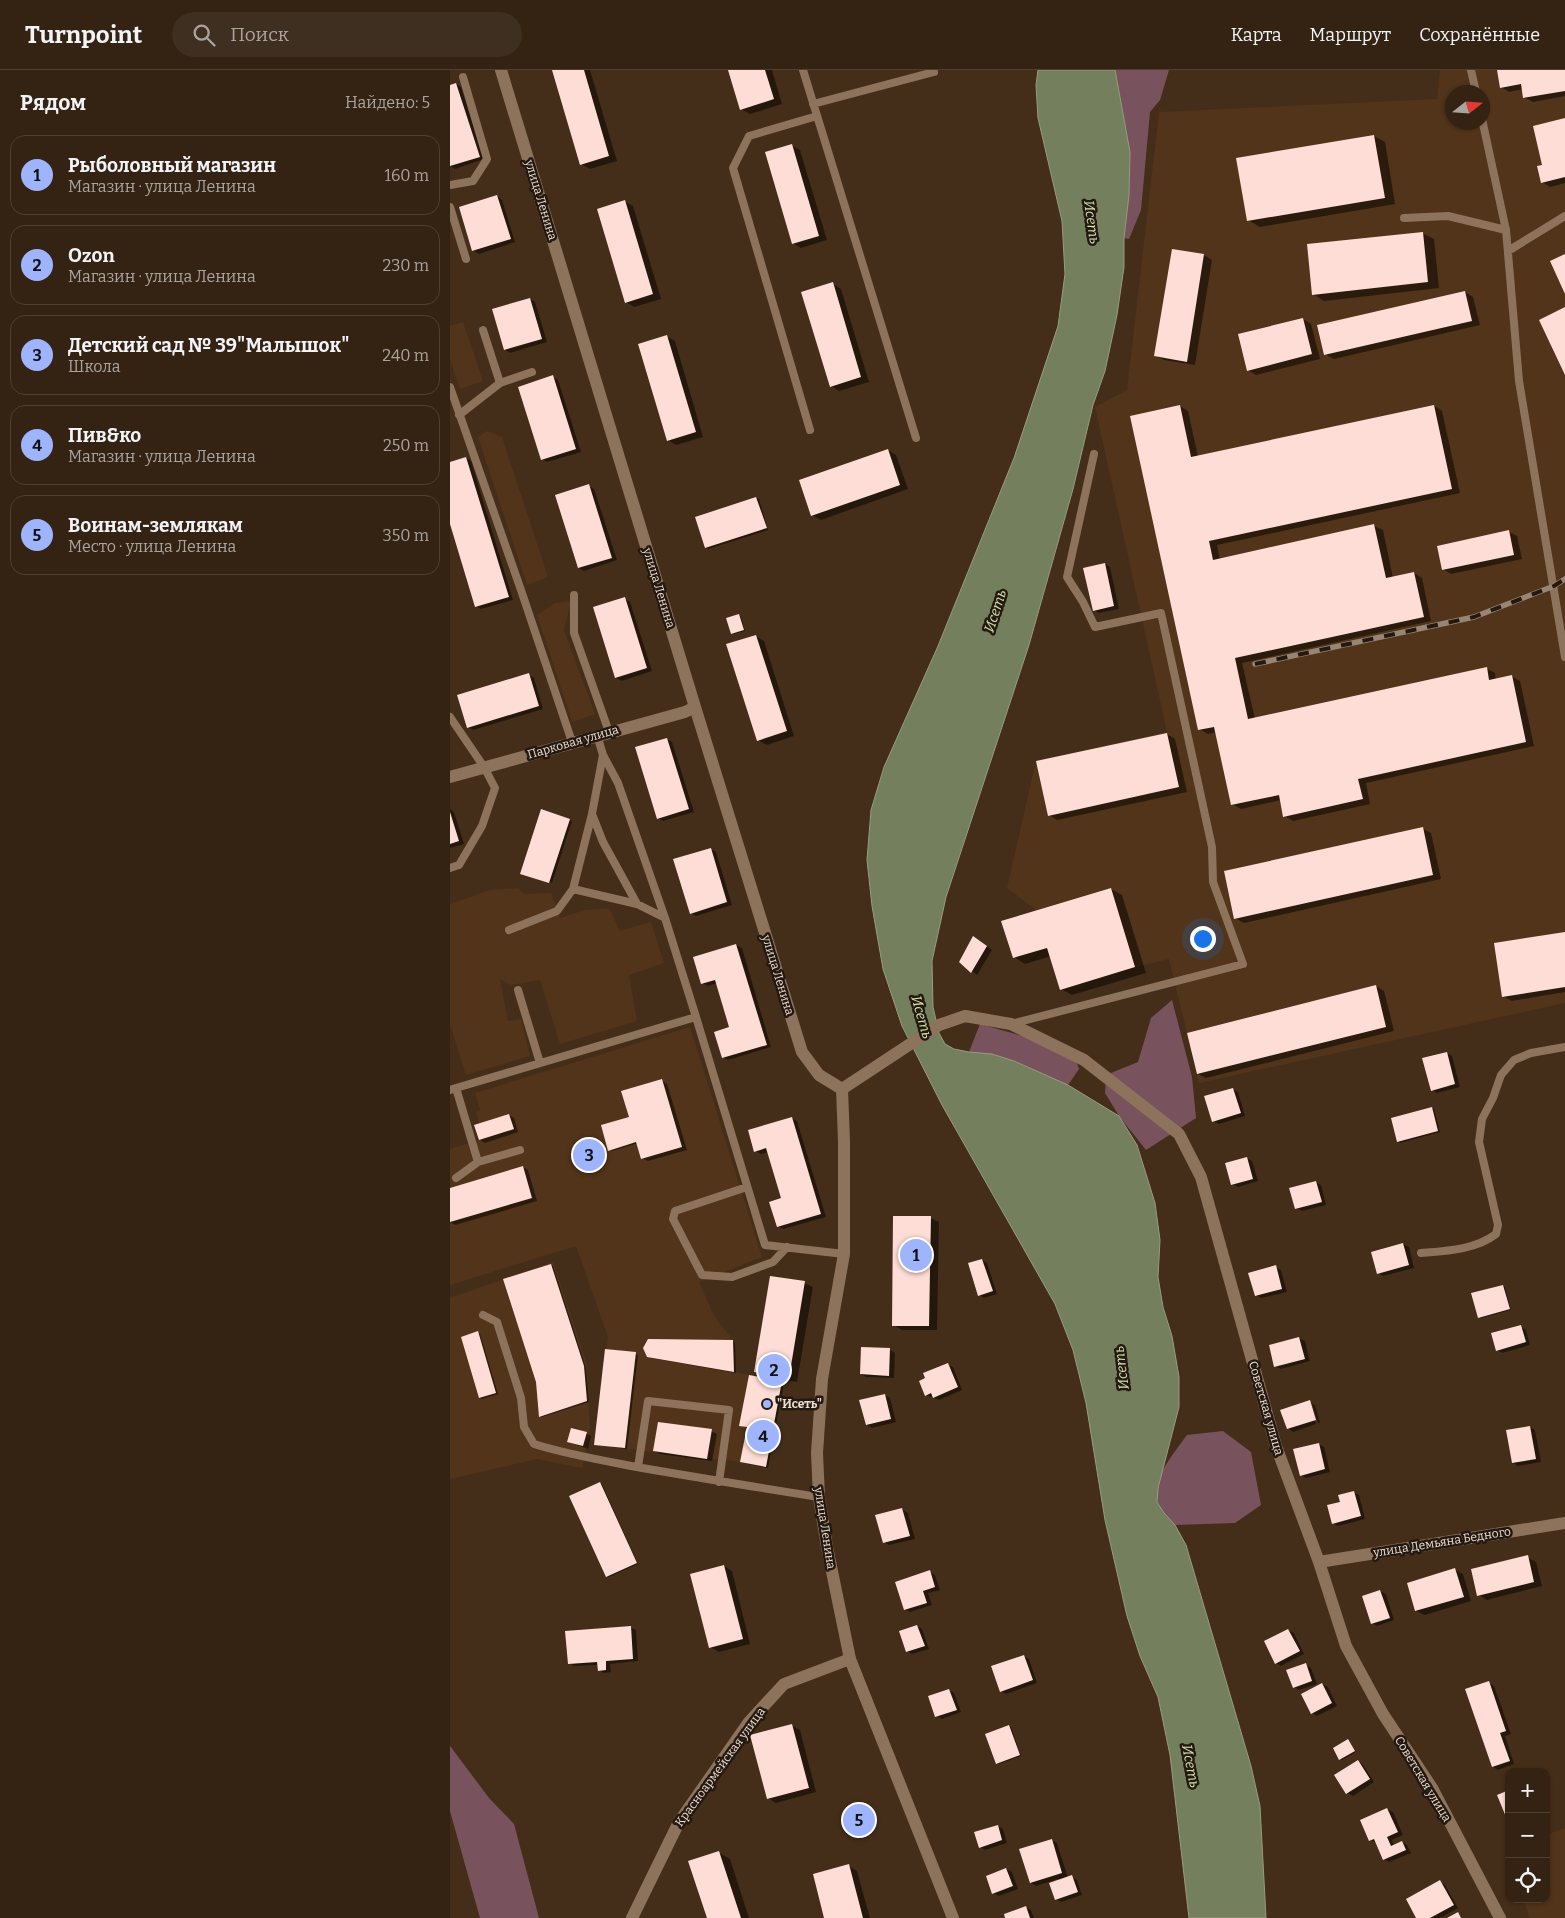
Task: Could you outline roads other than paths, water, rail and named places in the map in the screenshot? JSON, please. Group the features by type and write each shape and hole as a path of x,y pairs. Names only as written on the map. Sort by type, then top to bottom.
{"street":[{"name":"улица Ленина","path":"502,70 695,707 802,1052 819,1075 842,1089 844,1254 822,1379 817,1453 819,1497 827,1547 850,1659 953,1918"},
{"name":"Парковая улица","path":"450,777 603,733 685,712 695,707"},
{"name":"Советская улица","path":"842,1089 939,1025 965,1016 1011,1024 1084,1060 1179,1134 1201,1177 1276,1446 1319,1562 1346,1646 1383,1714 1432,1788 1500,1918"},
{"name":"улица Демьяна Бедного","path":"1319,1562 1565,1523"},
{"name":"Красноармейская улица","path":"632,1918 679,1822 749,1722 784,1684 850,1659"}],"lane":[{"path":"803,70 916,438"},
{"path":"1471,70 1474,85"},
{"path":"814,104 934,72"},
{"path":"450,185 473,181 487,159 463,78"},
{"path":"810,430 733,168 749,136 817,116"},
{"path":"1484,130 1506,230 1519,381 1565,657"},
{"path":"450,207 466,260"},
{"path":"1404,218 1448,216 1506,230"},
{"path":"1508,250 1565,216"},
{"path":"483,330 500,383"},
{"path":"459,415 500,383 532,372"},
{"path":"450,387 452,398 521,590 572,742"},
{"path":"1011,1024 1243,964 1213,882 1212,847 1161,613 1095,627 1083,602 1067,577 1094,454"},
{"path":"509,930 557,911 573,889 592,814 604,755 603,733 574,633 574,595"},
{"path":"450,718 484,767 495,788 477,834 459,865 450,868"},
{"path":"604,755 618,783 664,918 765,1244 844,1254"},
{"path":"592,814 603,842 637,904"},
{"path":"573,889 637,904 664,918"},
{"path":"518,990 540,1063"},
{"path":"478,1162 453,1089 696,1017"},
{"path":"1421,1253 1460,1250 1490,1239 1496,1234 1498,1225 1479,1142 1482,1118 1493,1098 1501,1074 1514,1060 1531,1053 1565,1047"},
{"path":"456,1178 478,1162 520,1150"},
{"path":"747,1187 675,1212 673,1219 702,1275 732,1277 773,1262 787,1247"},
{"path":"483,1315 497,1322 521,1398 524,1427 534,1444 560,1452 638,1467 719,1482 819,1497"},
{"path":"638,1467 648,1401 729,1410 719,1482"}],"water":[{"name":"Исеть","path":"1038,70 1115,70 1130,152 1129,195 1124,238 1124,267 1117,315 1105,371 1093,405 1073,489 1029,645 946,897 932,961 933,1007 939,1033 945,1044 954,1049 992,1054 1014,1061 1068,1085 1119,1116 1137,1145 1155,1203 1160,1240 1158,1277 1163,1307 1172,1336 1179,1377 1179,1407 1158,1488 1157,1502 1175,1525 1186,1545 1251,1766 1260,1806 1266,1918 1189,1918 1170,1755 1158,1697 1140,1656 1127,1616 1105,1520 1086,1403 1073,1350 1055,1304 942,1105 902,1026 883,969 872,906 867,860 871,810 884,767 938,646 1014,458 1058,326 1065,274 1062,221 1038,118 1036,85"}],"railway":[{"path":"1255,664 1474,617 1554,586 1565,579"}],"place":[{"name":"Детский сад № 39\"Малышок\"","path":"589,1155"},
{"name":"Рыболовный магазин","path":"916,1255"},
{"name":"Ozon","path":"774,1370"},
{"name":"\"Исеть\"","path":"767,1404"},
{"name":"Пив&ко","path":"763,1436"},
{"name":"Воинам-землякам","path":"859,1820"}]}
